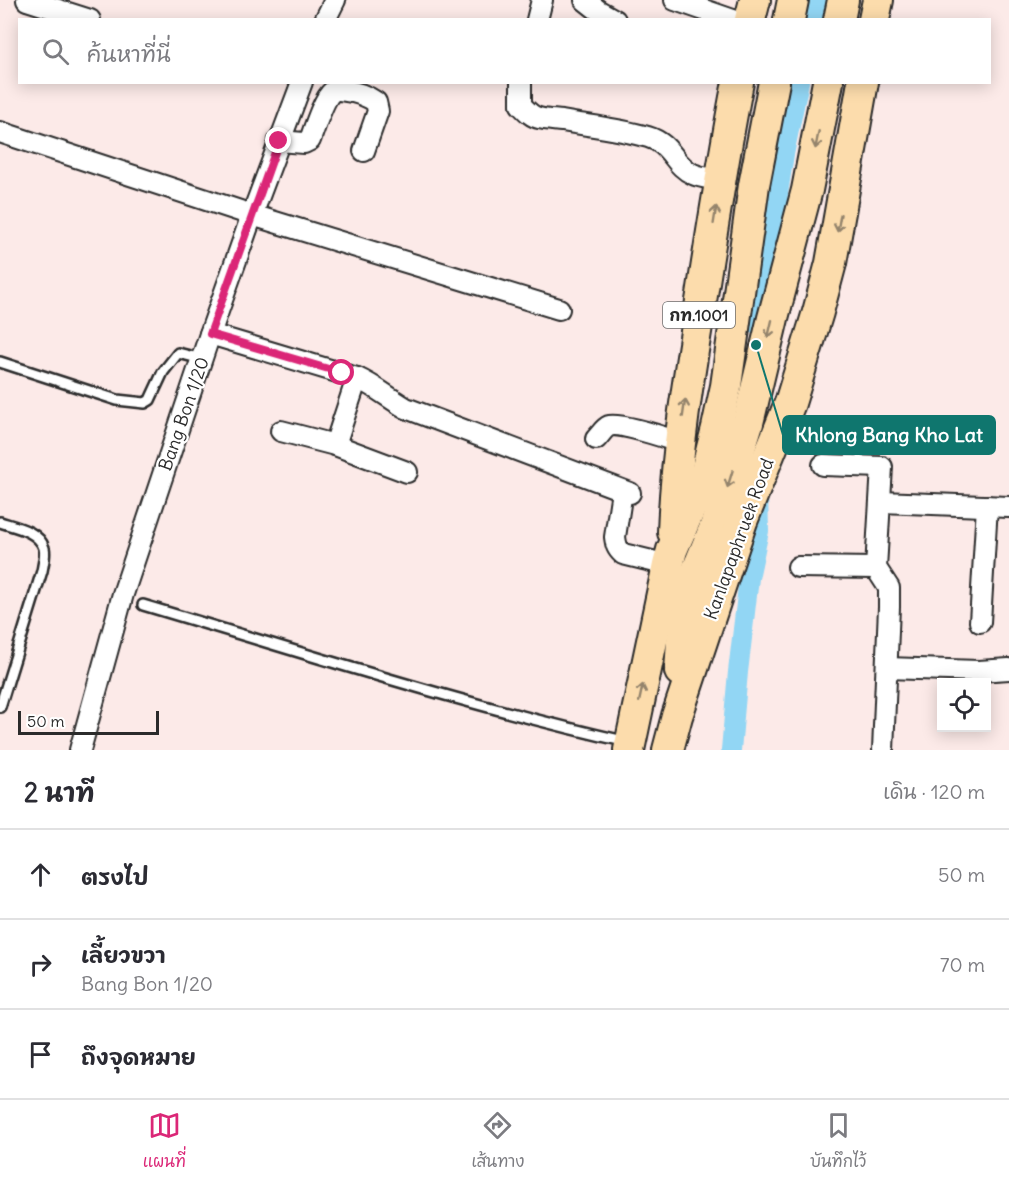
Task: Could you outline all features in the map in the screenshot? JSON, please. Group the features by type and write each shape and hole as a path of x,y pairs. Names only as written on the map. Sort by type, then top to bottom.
{"main road":[{"path":"750,18 755,0"},
{"path":"789,18 793,0"},
{"path":"840,18 843,0"},
{"path":"874,18 878,0"},
{"name":"กท.1001","path":"630,746 670,557 679,442 720,180 738,84"},
{"name":"กท.1001","path":"670,557 706,472 717,428 726,386 754,185 774,84"},
{"name":"Kanlapaphruek Road","path":"677,716 682,641 693,580 715,527 748,423 807,189 828,84"},
{"name":"Kanlapaphruek Road","path":"668,750 677,716 742,521 790,403 831,263 863,84"}],"street":[{"path":"27,0 84,18"},
{"path":"326,18 335,0"},
{"path":"538,18 542,0"},
{"path":"585,0 611,18"},
{"path":"678,0 728,18"},
{"name":"Bang Bon 1/20","path":"80,750 123,594 210,334 301,84"},
{"path":"521,84 520,105 538,118 612,129 654,139 664,145 682,167 694,175 720,180"},
{"path":"279,141 304,143 310,140 331,93 337,90 353,91 376,102 378,111 364,151"},
{"path":"0,132 252,215 558,309"},
{"path":"210,334 357,378 369,383 406,408 626,492 615,537 618,549 623,554 670,557"},
{"path":"335,445 357,378"},
{"path":"596,439 607,426 614,425 679,442"},
{"path":"281,430 335,445 407,472"},
{"path":"823,465 882,467 876,568 889,588 883,750"},
{"path":"880,502 1009,507"},
{"path":"980,622 987,506"},
{"path":"798,567 876,568"},
{"path":"887,668 1009,669"}],"lane":[{"path":"0,362 117,400 145,403 150,400 162,372 178,353 202,359"},
{"path":"0,522 38,537 45,549 42,572 0,707"},
{"path":"143,605 515,715 630,746"}],"waterway":[{"path":"813,18 817,0"},
{"path":"758,326 784,154 799,84"},
{"path":"731,750 749,578 759,531 758,494"}],"place":[{"name":"Khlong Bang Kho Lat","path":"756,345"}],"route":[{"path":"279,141 210,334 342,373"}]}
